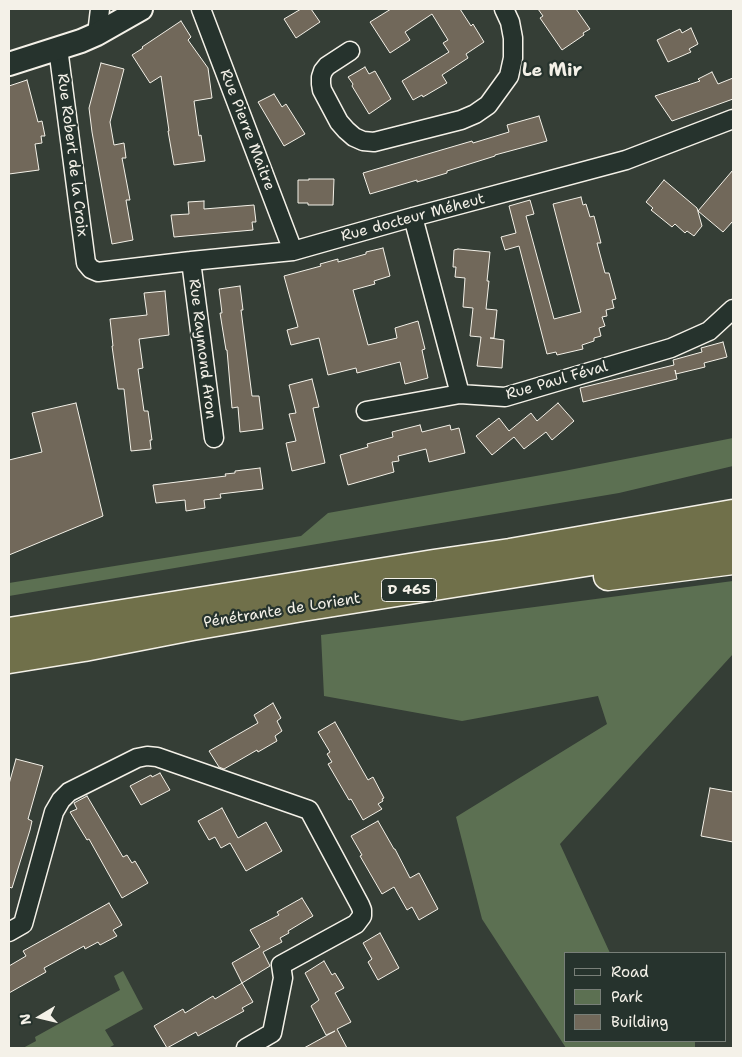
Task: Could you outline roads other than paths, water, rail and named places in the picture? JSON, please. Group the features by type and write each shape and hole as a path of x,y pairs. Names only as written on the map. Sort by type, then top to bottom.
{"highway":[{"path":"434,564 486,542 655,515 691,508 733,496"},
{"name":"Pénétrante de Lorient","path":"9,632 510,553 733,514"},
{"name":"Pénétrante de Lorient","path":"9,658 84,647 302,607 623,556 733,534"},
{"path":"84,647 193,634 466,593 733,560"}],"street":[{"path":"97,34 100,9"},
{"path":"9,64 97,34 141,9"},
{"name":"Rue Pierre Maitre","path":"201,9 293,251"},
{"path":"350,52 327,66 321,77 321,84 322,90 339,122 354,137 363,141 374,142 461,120 475,114 488,105 509,76 513,58 514,38 504,9"},
{"name":"Rue Robert de la Croix","path":"58,48 86,263"},
{"name":"Rue docteur Méheut","path":"86,263 89,268 98,272 104,272 191,260 293,251 626,160 733,119"},
{"path":"413,217 460,394"},
{"name":"Rue Raymond Aron","path":"191,260 214,438"},
{"name":"Rue Paul Féval","path":"366,411 460,394 505,397 671,348 709,331 733,309"},
{"path":"9,932 23,924 54,812 61,800 69,792 137,758 157,757 309,810 360,905 362,916 356,924 281,965 283,978 272,1033 246,1048"}],"district":[{"name":"Le Mir","path":"552,71"}]}
